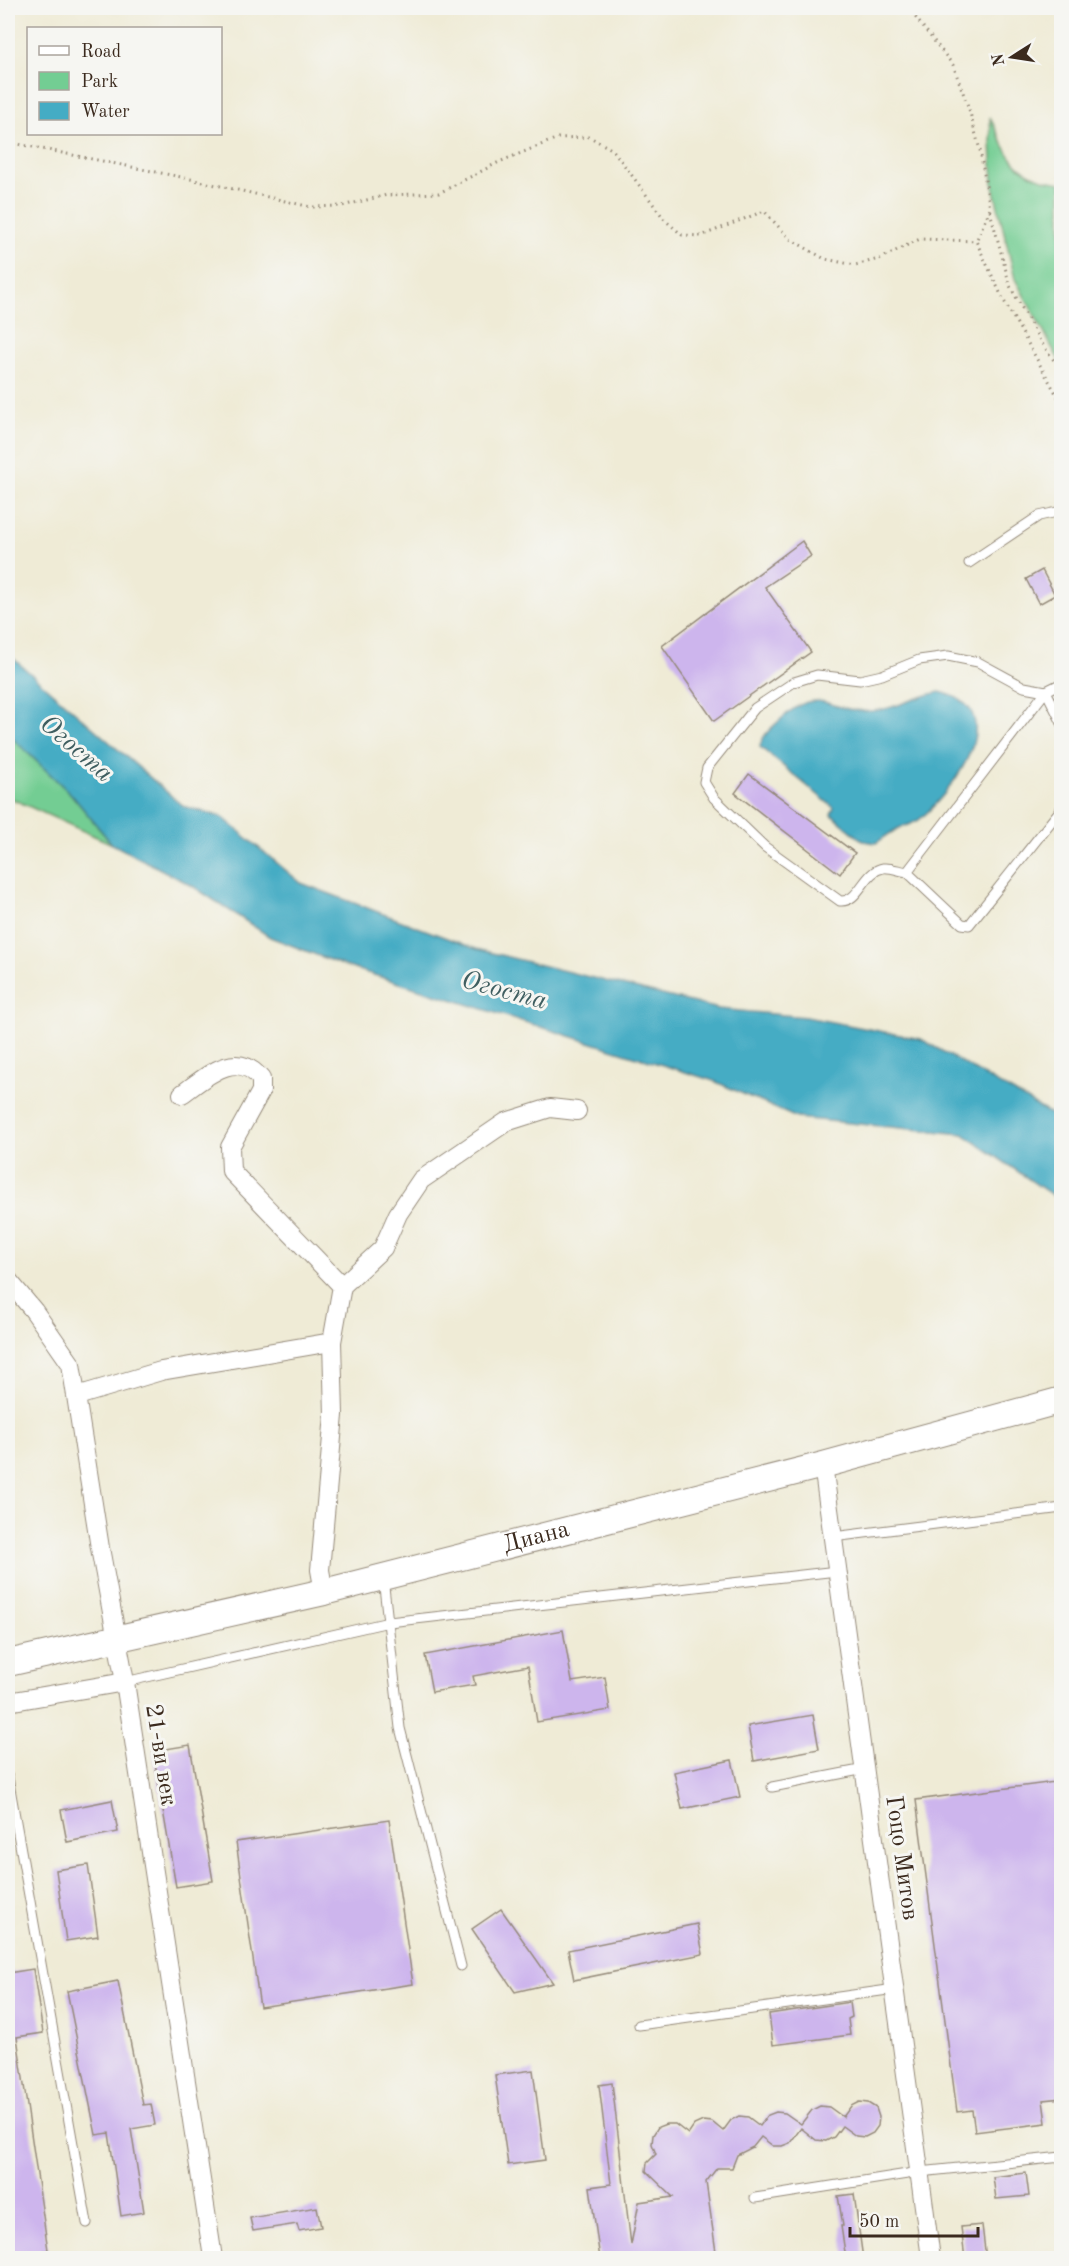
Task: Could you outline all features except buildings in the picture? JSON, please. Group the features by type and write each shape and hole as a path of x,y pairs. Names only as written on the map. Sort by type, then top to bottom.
{"main road":[{"name":"Диана","path":"8,1663 324,1592 823,1465 1050,1403"}],"street":[{"path":"182,1094 211,1073 227,1066 239,1064 253,1069 261,1079 261,1091 230,1147 231,1171 342,1286"},
{"path":"324,1592 320,1570 334,1415 333,1342 342,1286 383,1248 398,1214 421,1180 506,1122 550,1108 577,1111"},
{"name":"21-ви век","path":"8,1280 34,1311 72,1364 100,1548 125,1682 213,2259"},
{"path":"78,1396 161,1371 333,1342"},
{"name":"Гоцо Митов","path":"823,1465 931,2259"},
{"path":"8,1702 125,1682"}],"lane":[{"path":"969,563 1039,516 1062,512"},
{"path":"1046,691 1024,687 978,662 948,656 919,660 882,675 860,680 817,675 794,682 755,708 707,768 704,782 714,798 765,847 840,901 851,897 874,871 885,868 907,872 962,924 969,925 1062,808"},
{"path":"907,872 1046,691 1062,683"},
{"path":"1046,691 1062,723"},
{"path":"833,1537 1062,1508"},
{"path":"125,1682 389,1622 837,1571"},
{"path":"383,1577 400,1728 461,1966"},
{"path":"772,1787 865,1769"},
{"path":"8,1777 87,2223"},
{"path":"639,2025 895,1989"},
{"path":"755,2198 920,2172 1062,2157"}],"path":[{"path":"908,8 953,65 980,150 990,209 1010,286 1039,339 1062,372"},
{"path":"8,142 186,178 311,207 342,206 387,195 439,193 499,162 558,138 590,137 613,150 665,220 682,235 701,236 764,211 790,239 825,259 855,265 879,259 920,239 976,241"},
{"path":"990,209 976,241 1003,299 1062,404"}],"green space":[{"path":"990,117 1008,154 1023,170 1045,180 1061,183 1061,364 1015,279 993,186"},
{"path":"8,734 71,794 112,844 8,797"}],"water":[{"name":"Огоста","path":"8,654 183,806 222,817 301,883 476,949 719,1009 806,1017 921,1039 1061,1120 1061,1201 963,1134 797,1118 714,1081 345,966 270,937 191,885 112,844 71,794 8,734"},
{"path":"940,692 962,701 973,715 975,732 970,751 961,771 934,806 918,821 899,828 876,843 863,841 831,814 834,808 760,747 762,740 770,730 793,709 804,703 823,702 842,708 868,711 895,706"}]}
